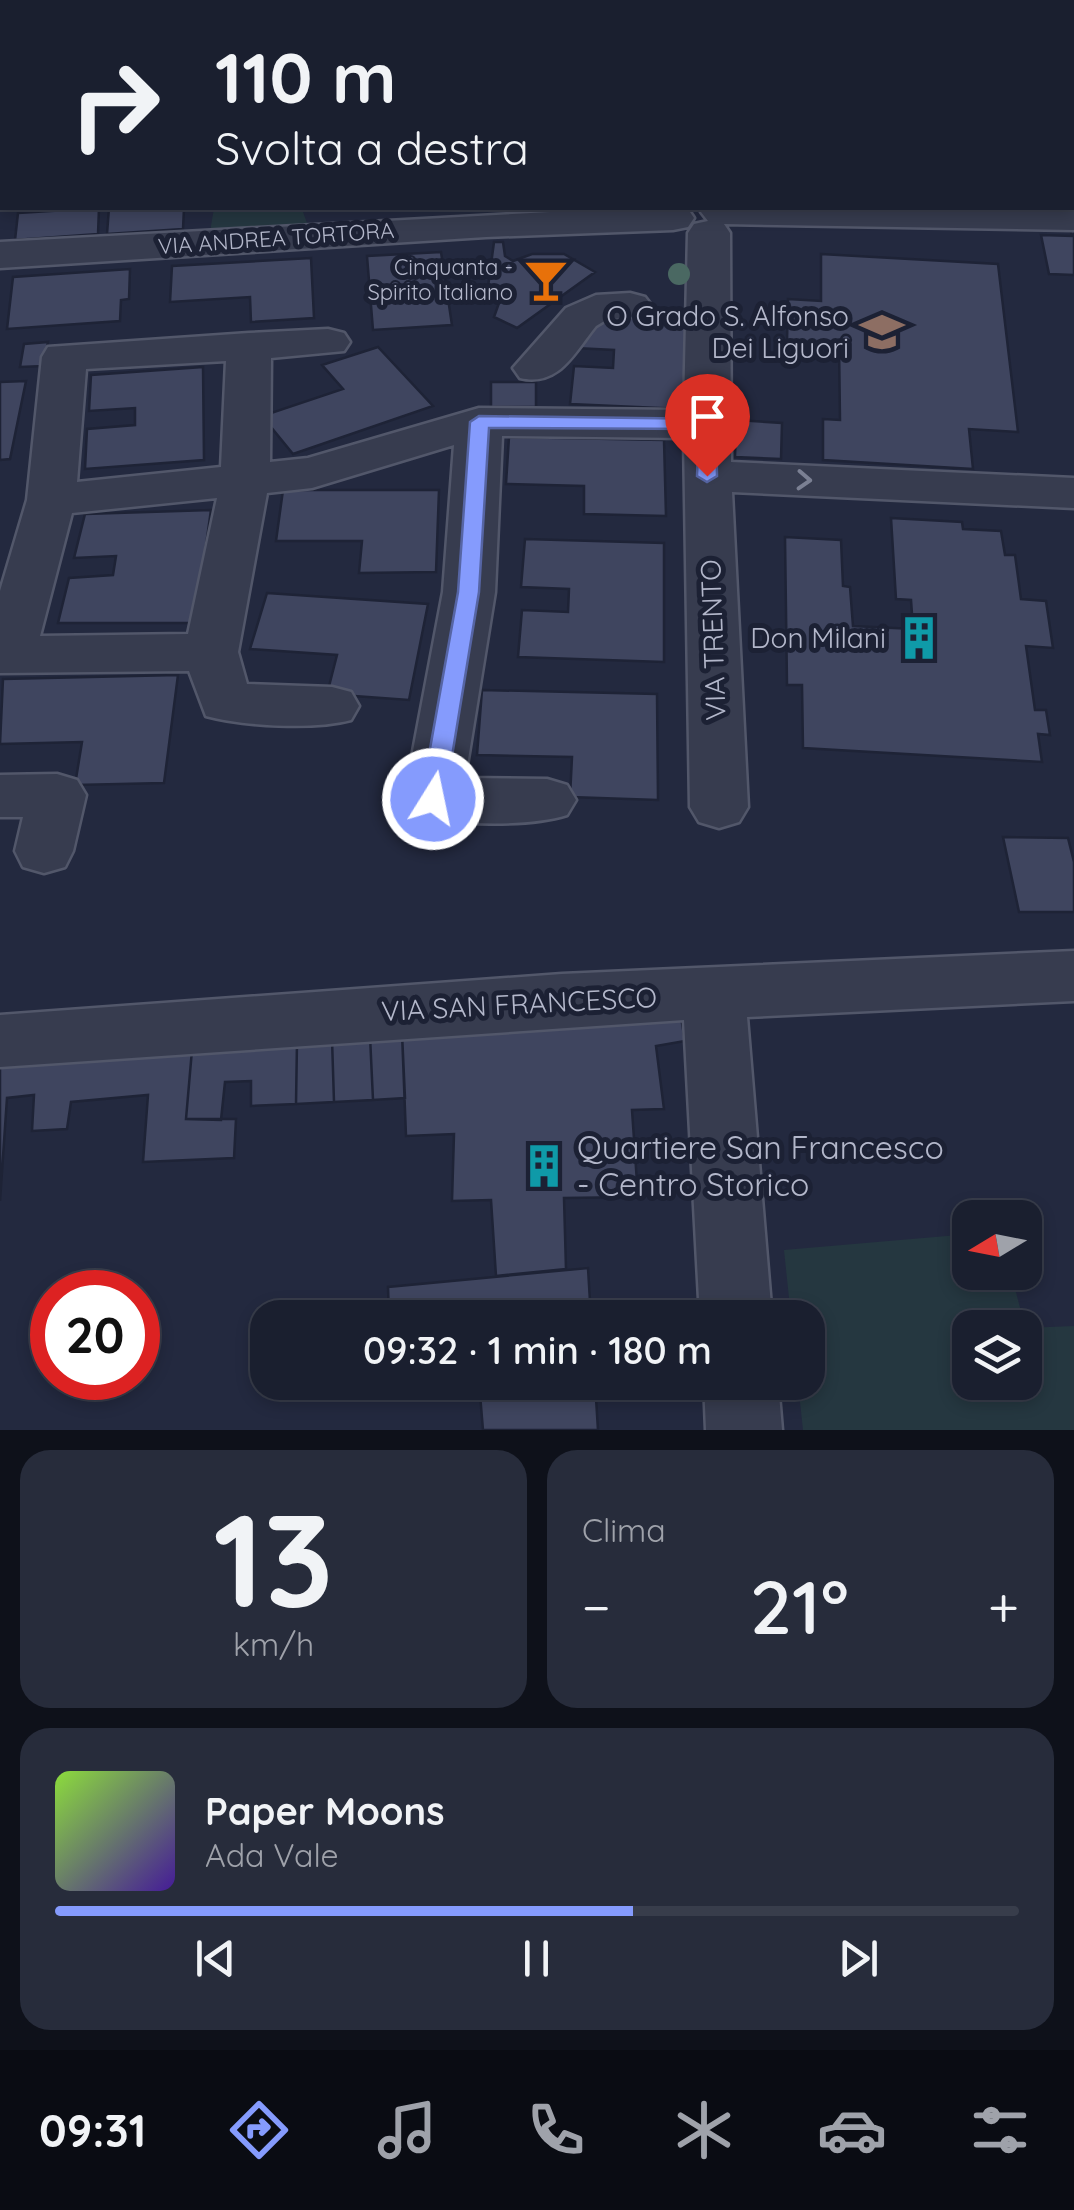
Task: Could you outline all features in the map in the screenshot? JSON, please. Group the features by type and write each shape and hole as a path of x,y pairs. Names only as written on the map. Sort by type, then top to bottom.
{"street":[{"name":"VIA ANDREA TORTORA","path":"0,256 200,225 947,211 1074,218"},
{"name":"VIA TRENTO","path":"700,216 708,318 707,476 719,807"},
{"path":"536,368 581,317 596,308 630,306"},
{"path":"211,652 4,655 51,500 64,357 328,342"},
{"path":"249,346 245,481 211,652 225,702 332,706"},
{"path":"479,422 469,592 433,799 546,800"},
{"path":"51,500 312,473 479,422 709,424"},
{"path":"707,476 1074,492"},
{"path":"0,796 57,795 44,851"},
{"name":"VIA SAN FRANCESCO","path":"0,1041 318,1015 1074,976"},
{"path":"714,994 735,1300"},
{"path":"742,1400 744,1430"}],"shaded area":[{"path":"214,210 302,210 308,226 210,232"},
{"path":"952,1236 952,1290 1015,1290 1021,1310 952,1310 952,1400 1042,1400 1042,1327 1074,1326 1074,1430 803,1430 800,1400 825,1400 825,1300 789,1300 784,1250"}],"building":[{"path":"99,210 98,234 15,240 18,213"},
{"path":"109,210 184,210 183,229 107,234"},
{"path":"1069,225 1074,225 1074,275 1049,274 1041,235 1072,236"},
{"path":"494,242 503,242 505,256 513,261 532,254 564,254 595,272 517,328 494,317 499,303 489,299 498,292 488,287"},
{"path":"441,252 452,325 373,330 367,256"},
{"path":"821,254 998,264 1018,432 969,429 973,469 823,460 823,419 840,420 839,344 787,341 788,299 821,301"},
{"path":"311,258 314,318 251,322 250,297 170,302 172,266"},
{"path":"130,269 129,299 121,300 120,321 7,329 13,277"},
{"path":"578,313 688,318 682,409 570,404 574,366 613,368 614,350 575,348"},
{"path":"48,342 44,366 20,367 24,344"},
{"path":"378,347 433,406 293,454 262,416 343,389 322,365"},
{"path":"203,367 204,460 85,469 87,429 135,425 135,408 89,411 91,375"},
{"path":"26,381 10,459 0,460 0,382"},
{"path":"491,382 536,382 536,407 491,407"},
{"path":"736,420 782,423 781,459 735,457"},
{"path":"509,437 664,440 666,516 584,514 584,486 506,484"},
{"path":"283,490 439,490 436,572 359,573 362,541 276,541"},
{"path":"211,510 195,623 58,623 69,578 113,575 116,556 74,558 85,514"},
{"name":"Don Milani","path":"891,518 962,522 963,529 1001,531 1005,555 1015,555 1021,599 1046,601 1053,648 1026,646 1035,710 1046,710 1050,735 1038,734 1042,762 803,748 802,685 787,685 785,537 841,540 843,586 850,587 853,626 913,629 911,600 896,599"},
{"path":"525,539 664,543 664,662 518,657 522,610 568,612 569,589 521,587"},
{"path":"267,593 428,604 409,700 327,694 337,655 250,649"},
{"path":"178,675 164,783 75,785 82,742 0,744 3,679"},
{"path":"482,690 657,694 658,800 570,797 572,757 477,755"},
{"path":"1003,837 1068,838 1074,862 1074,912 1019,912"},
{"name":"Quartiere San Francesco - Centro Storico","path":"680,1011 685,1041 656,1046 664,1109 632,1110 638,1197 564,1198 566,1269 496,1276 491,1200 452,1201 454,1134 406,1136 402,1033"},
{"path":"402,1033 405,1098 373,1100 370,1036"},
{"path":"370,1036 373,1100 334,1102 332,1039"},
{"path":"332,1039 334,1102 296,1104 297,1042"},
{"path":"297,1042 296,1104 251,1106 251,1081 225,1082 221,1120 186,1119 192,1050"},
{"path":"192,1050 186,1119 236,1119 234,1158 143,1162 148,1095 71,1102 67,1129 32,1131 34,1095 7,1098 0,1201 0,1064"},
{"path":"588,1268 590,1300 388,1300 388,1287"},
{"path":"480,1400 596,1400 598,1430 483,1430"}],"place":[{"name":"Cinquanta - Spirito Italiano","path":"546,280"},
{"name":"O Grado S. Alfonso Dei Liguori","path":"882,332"},
{"name":"Don Milani","path":"919,638"},
{"name":"Quartiere San Francesco - Centro Storico","path":"544,1166"}],"route":[{"path":"433,799 469,592 479,422 709,424 707,476"}]}
